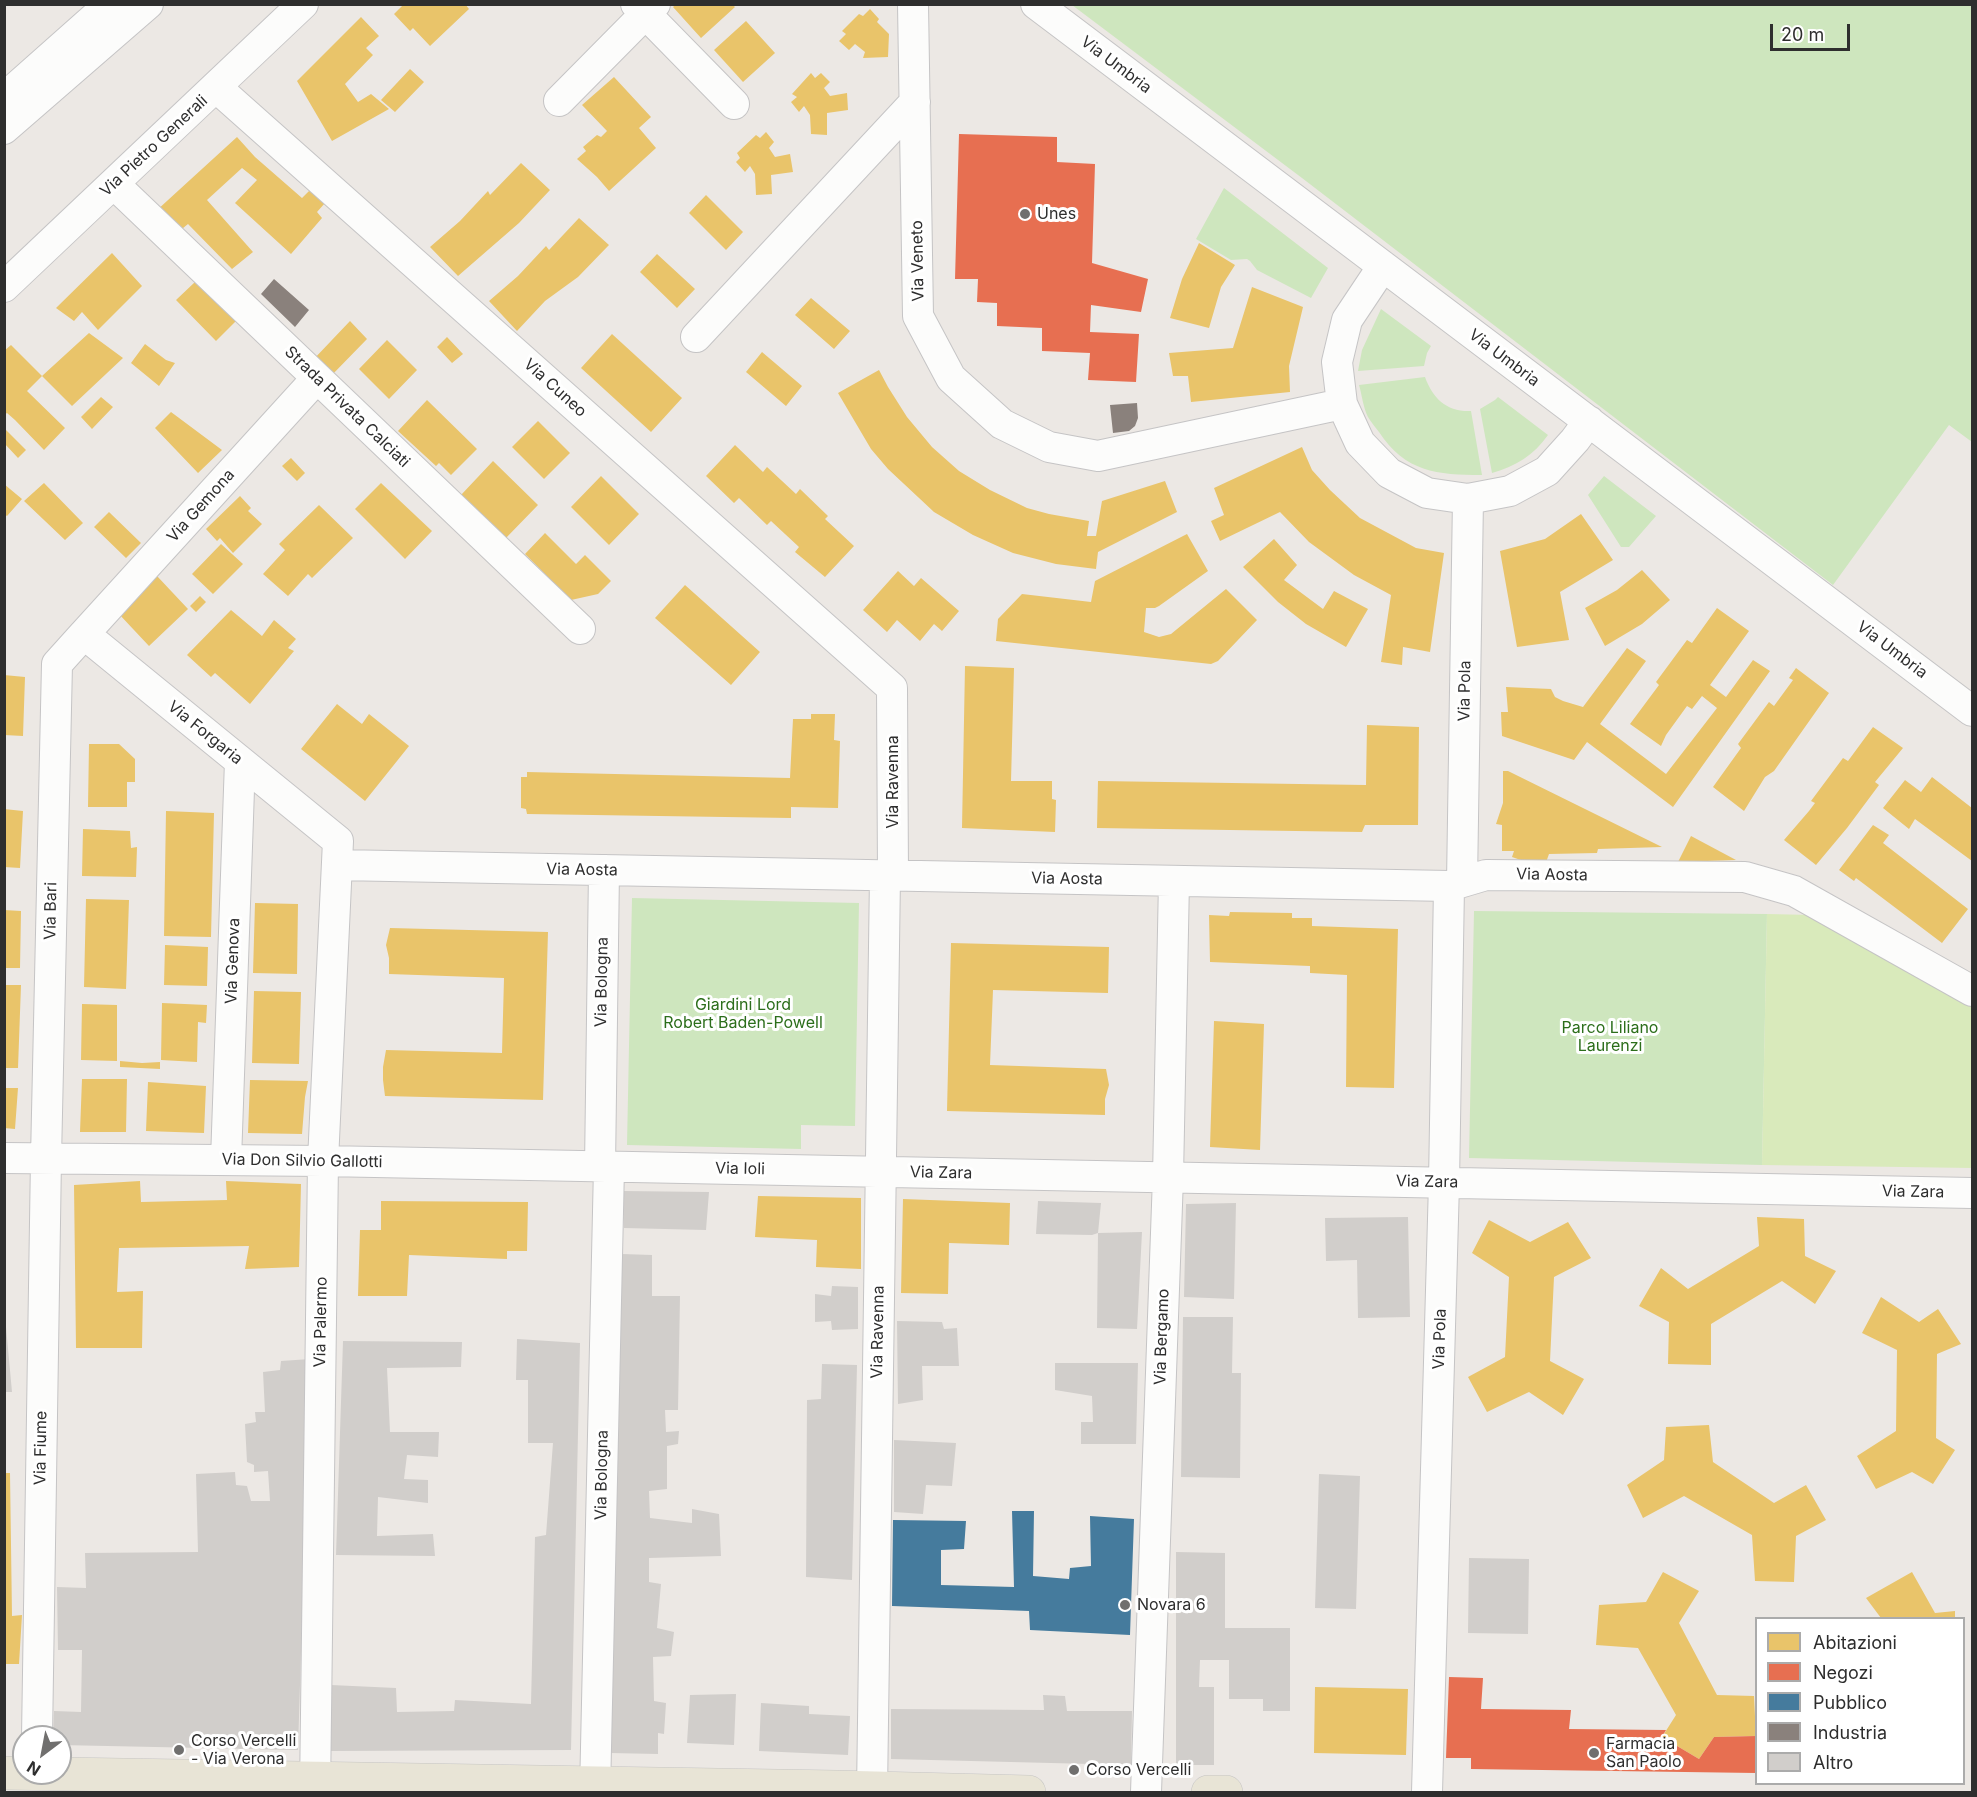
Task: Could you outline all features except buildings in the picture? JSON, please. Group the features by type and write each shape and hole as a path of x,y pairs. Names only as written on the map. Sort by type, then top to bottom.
{"main road":[{"path":"72,1775 315,1785 1029,1792"},
{"path":"1208,1792 1226,1792"}],"street":[{"path":"4,98 111,4"},
{"path":"4,129 148,4"},
{"name":"Via Pietro Generali","path":"4,287 217,88 303,4"},
{"name":"Via Veneto","path":"913,4 918,316 951,378 1002,424 1049,447 1098,456 1342,404"},
{"name":"Via Umbria","path":"1036,4 1972,711"},
{"path":"559,101 645,8 734,104"},
{"name":"Via Cuneo","path":"217,88 892,688"},
{"path":"696,338 915,102"},
{"name":"Strada Privata Calciati","path":"114,184 580,629"},
{"path":"1383,266 1347,320 1337,362 1342,404 1360,443 1389,473 1426,492 1468,499 1510,491 1547,471 1575,440 1588,421"},
{"name":"Via Gemona","path":"84,634 317,378"},
{"name":"Via Pola","path":"1427,1792 1444,1183 1468,499"},
{"name":"Via Bari","path":"46,1158 57,664 84,634"},
{"name":"Via Forgaria","path":"84,634 338,841 337,866"},
{"name":"Via Ravenna","path":"872,1790 881,1172 892,688"},
{"name":"Via Genova","path":"226,1160 240,761"},
{"name":"Via Aosta","path":"337,866 1455,884 1486,875 1744,877 1794,891 1972,991"},
{"name":"Via Palermo","path":"315,1785 323,1161 337,866"},
{"name":"Via Bologna","path":"595,1788 604,1167 604,870"},
{"name":"Via Bergamo","path":"1146,1792 1168,1177 1174,881"},
{"name":"Via Don Silvio Gallotti","path":"4,1158 604,1167"},
{"name":"Via Fiume","path":"36,1725 46,1158"},
{"name":"Via Ioli","path":"604,1167 881,1172"},
{"name":"Via Zara","path":"881,1172 1972,1193"}],"green space":[{"path":"1072,5 1972,5 1972,442 1949,425 1833,585 1302,178"},
{"path":"1224,188 1328,268 1311,298 1257,270 1247,259 1231,260 1196,239"},
{"path":"1381,309 1431,346 1424,366 1358,371 1362,350"},
{"path":"1425,377 1432,392 1442,403 1462,411 1471,411 1482,475 1436,472 1411,463 1389,445 1368,417 1359,385"},
{"path":"1498,397 1548,435 1524,459 1492,473 1480,409"},
{"path":"1604,476 1656,516 1629,547 1621,547 1588,495"},
{"name":"Giardini Lord Robert Baden-Powell","path":"632,898 859,903 855,1126 801,1125 801,1149 627,1145"},
{"name":"Parco Liliano Laurenzi","path":"1474,911 1767,914 1762,1165 1469,1158"},
{"path":"1767,914 1812,915 1972,1005 1972,1168 1762,1165"}],"place":[{"name":"Unes","path":"1025,214"},
{"name":"Novara 6","path":"1125,1605"},
{"name":"Corso Vercelli - Via Verona","path":"179,1750"},
{"name":"Farmacia San Paolo","path":"1594,1753"},
{"name":"Corso Vercelli","path":"1074,1770"}]}
